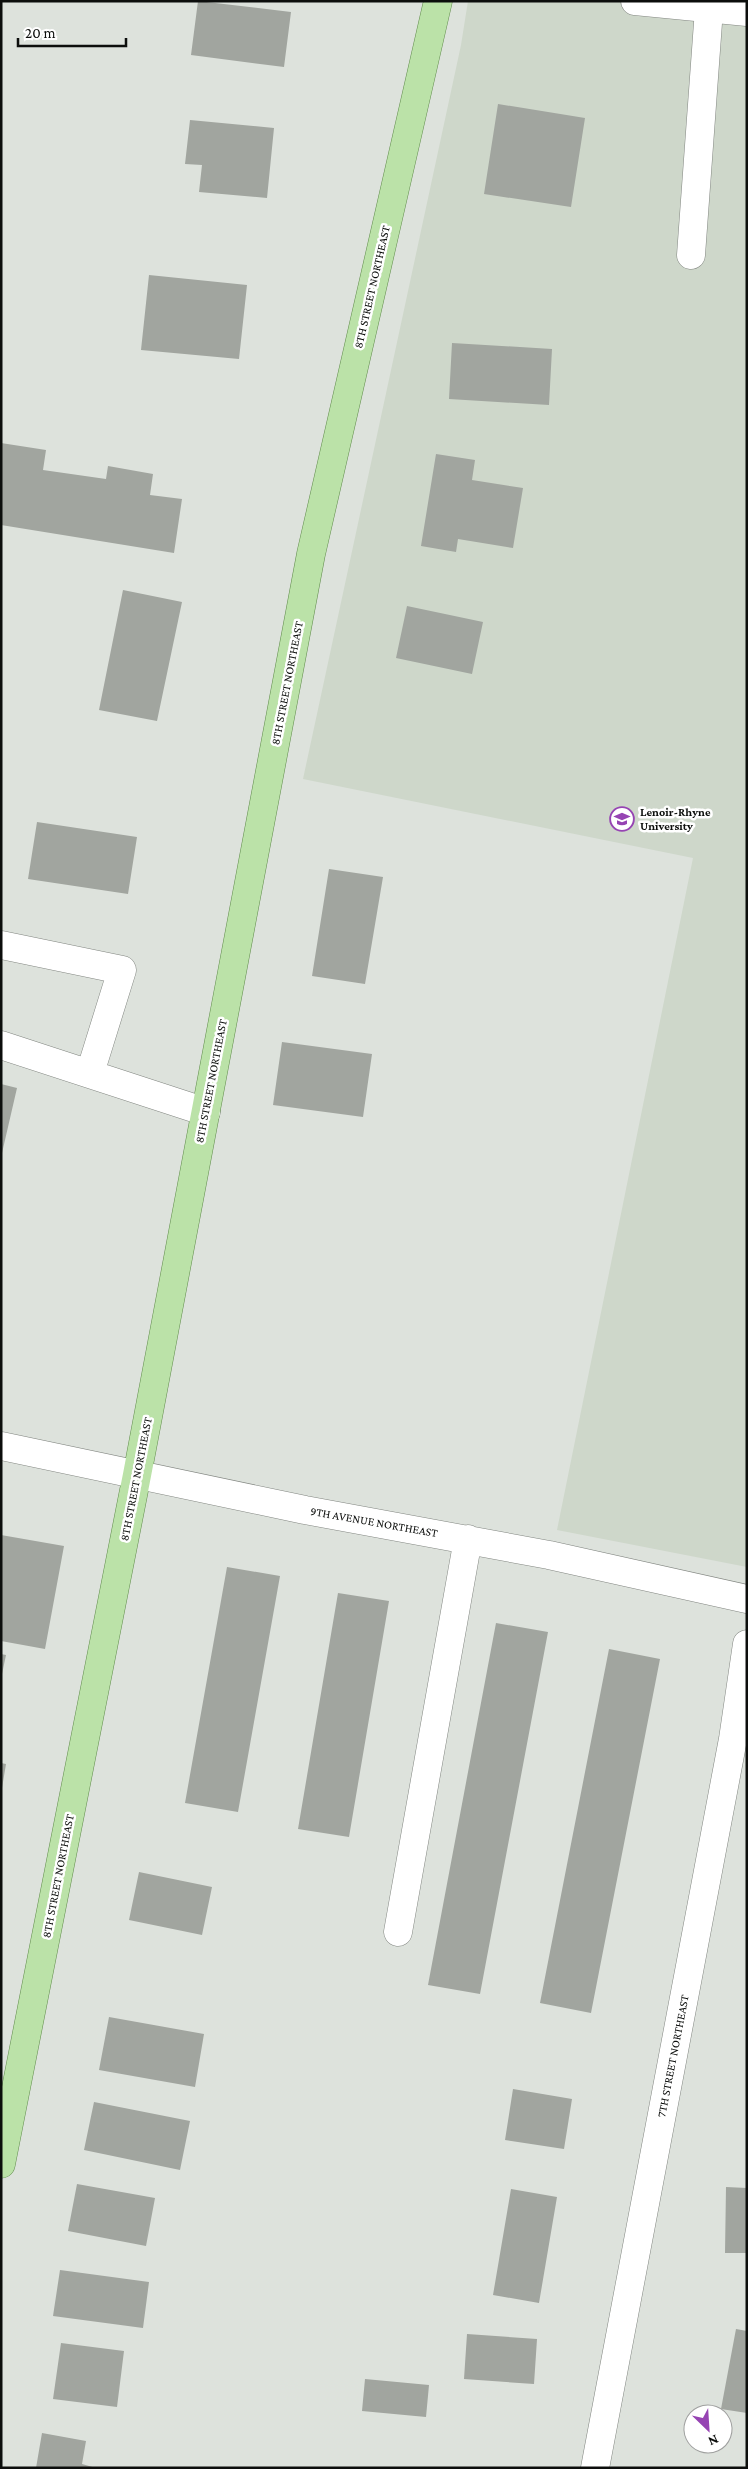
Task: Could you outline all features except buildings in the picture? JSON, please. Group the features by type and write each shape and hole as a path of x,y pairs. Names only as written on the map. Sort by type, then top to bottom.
{"main road":[{"name":"8TH STREET NORTHEAST","path":"3,2147 137,1476 311,554 438,1"}],"street":[{"path":"635,1 747,12"},
{"path":"691,255 709,9"},
{"path":"1,945 122,970 90,1074"},
{"path":"1,1045 206,1112"},
{"name":"9TH AVENUE NORTHEAST","path":"1,1446 305,1510 549,1555 747,1600"},
{"path":"398,1932 468,1539"},
{"name":"7TH STREET NORTHEAST","path":"595,2468 733,1738 747,1644"}],"shaded area":[{"name":"Lenoir-Rhyne University","path":"468,1 747,1 747,1567 557,1530 693,858 303,779 461,45"}],"place":[{"name":"Lenoir-Rhyne University","path":"622,819"}]}
